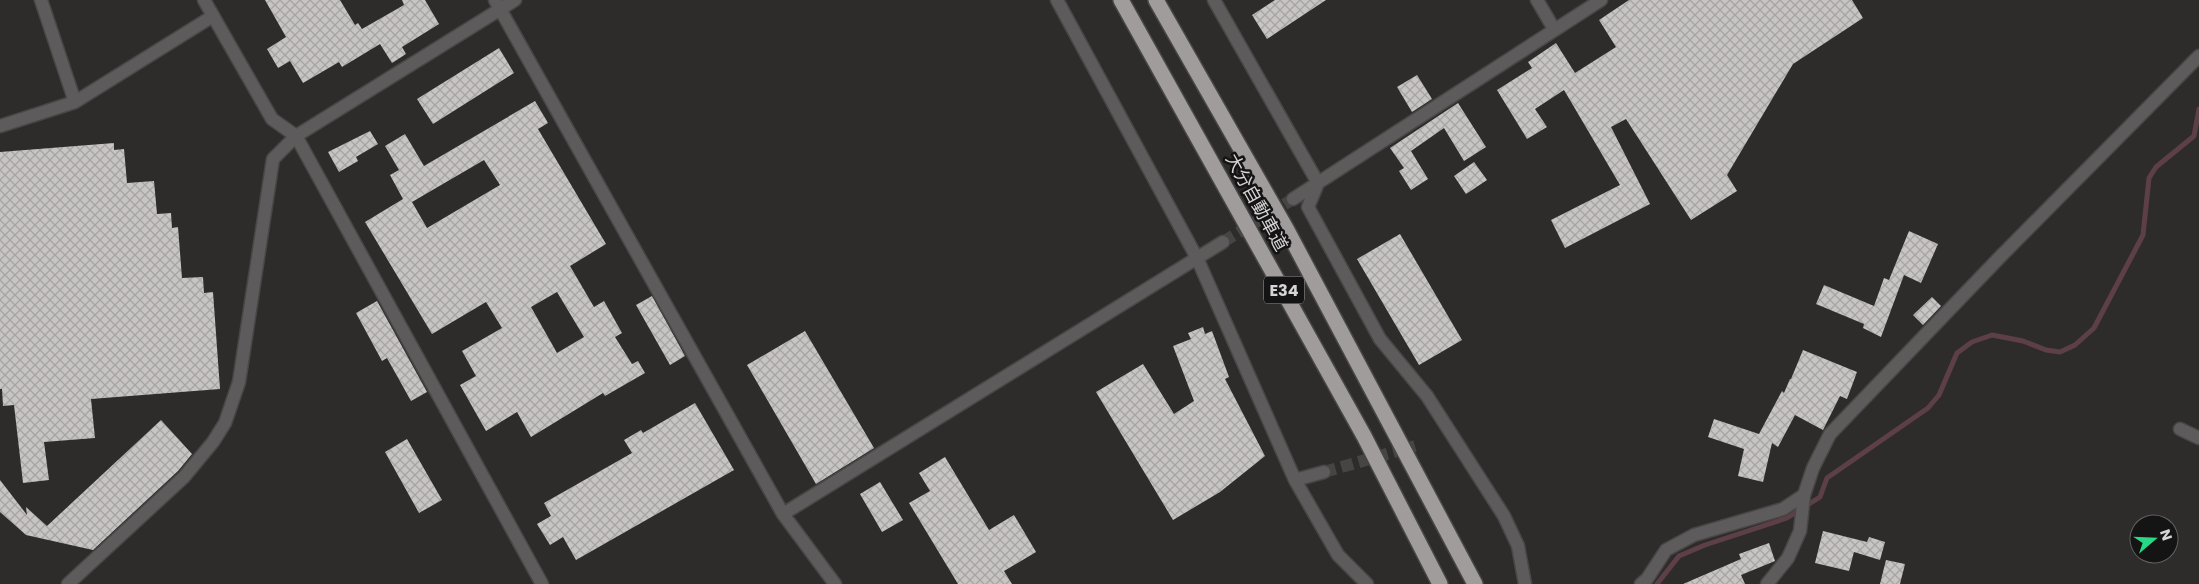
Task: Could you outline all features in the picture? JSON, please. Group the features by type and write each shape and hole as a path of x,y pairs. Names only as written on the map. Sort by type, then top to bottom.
{"highway":[{"name":"大分自動車道","path":"1121,0 1354,419 1440,584"},
{"name":"大分自動車道","path":"1156,0 1286,230 1475,584"}],"street":[{"path":"41,0 75,102"},
{"path":"204,0 272,119 296,136 542,584"},
{"path":"68,584 184,477 204,454 225,422 239,382 273,159 296,136 498,5 515,0"},
{"path":"1057,0 1196,258 1294,480 1338,555 1367,584"},
{"path":"1214,0 1318,182"},
{"path":"1536,0 1554,29"},
{"path":"1292,199 1601,0"},
{"path":"498,5 783,514 835,584"},
{"path":"0,126 75,102 213,16"},
{"path":"1767,584 1788,558 1800,531 1804,497 1813,468 1830,434 2199,56"},
{"path":"1318,182 1308,207 1380,339 1427,396 1504,516 1518,546 1525,584"},
{"path":"783,514 1223,242"},
{"path":"2180,429 2199,438"},
{"path":"1294,480 1324,472"},
{"path":"1641,584 1647,579 1666,550 1694,535 1783,509 1804,497"}],"building":[{"path":"265,0 340,0 355,25 358,23 362,29 404,5 402,0 425,0 439,24 402,47 406,54 392,63 380,44 342,67 339,62 303,83 290,61 278,68 267,49 286,37"},
{"path":"1275,0 1326,0 1267,39 1252,15"},
{"path":"1629,0 1852,0 1863,18 1793,64 1727,175 1737,191 1691,220 1626,119 1611,127 1650,204 1565,248 1551,220 1620,185 1564,90 1535,109 1547,127 1527,139 1497,90 1532,68 1528,62 1556,43 1575,73 1616,47 1599,20"},
{"path":"499,48 514,73 433,124 417,99"},
{"path":"1417,75 1432,99 1412,112 1397,87"},
{"path":"535,101 548,123 538,129 606,244 570,266 594,307 604,301 622,333 615,337 632,364 638,361 645,373 605,396 603,393 531,437 517,412 486,431 460,385 476,376 462,351 502,328 486,302 432,334 365,222 403,199 390,175 399,170 385,146 405,134 424,166","holes":["484,160 500,185 427,228 412,202","557,292 584,337 557,353 531,307"]},
{"path":"1458,103 1486,147 1464,161 1444,128 1411,151 1428,179 1411,190 1399,171 1404,168 1390,148"},
{"path":"370,131 378,144 356,157 358,161 339,172 328,152"},
{"path":"114,143 114,150 124,149 127,183 154,181 157,214 171,213 172,228 178,227 182,278 203,277 204,293 213,292 220,389 91,399 95,438 44,442 49,480 23,483 14,405 3,406 2,389 0,389 0,152"},
{"path":"1474,162 1487,180 1466,194 1454,176"},
{"path":"1909,231 1938,244 1921,283 1904,275 1881,337 1863,328 1864,324 1816,304 1824,285 1874,306 1884,278 1889,280"},
{"path":"1400,234 1462,340 1419,365 1357,259"},
{"path":"652,296 685,356 670,365 636,305"},
{"path":"1932,297 1941,306 1923,325 1913,315"},
{"path":"377,301 427,392 411,401 387,358 382,361 356,313"},
{"path":"1203,327 1205,334 1212,331 1229,377 1225,379 1265,456 1220,492 1173,520 1096,392 1143,364 1174,414 1194,401 1173,346 1191,339 1188,333"},
{"path":"805,331 874,448 816,484 747,365"},
{"path":"1803,350 1857,372 1847,399 1840,396 1823,430 1795,415 1778,447 1772,443 1763,482 1738,476 1744,449 1708,437 1714,419 1759,434 1782,391 1784,393"},
{"path":"695,403 734,470 576,560 563,537 550,545 537,524 551,516 544,503 632,453 624,440 641,430 643,433"},
{"path":"161,420 192,454 178,471 93,550 26,535 0,512 0,480 27,515 26,507 47,526"},
{"path":"407,439 442,500 419,513 385,452"},
{"path":"945,457 989,530 1014,515 1036,552 1004,571 1012,584 958,584 909,503 930,491 919,473"},
{"path":"880,482 903,520 882,532 860,494"},
{"path":"1823,531 1867,542 1869,537 1885,542 1880,560 1854,552 1849,571 1815,563"},
{"path":"1769,543 1775,561 1741,575 1745,584 1683,584 1741,559 1739,554"},
{"path":"1886,560 1905,564 1900,584 1880,584"}],"waterway":[{"path":"1657,584 1679,556 1705,545 1787,518 1820,497 1827,478 1928,408 1939,395 1957,353 1972,342 1992,335 2023,341 2046,350 2060,352 2075,345 2094,328 2143,235 2149,178 2156,167 2194,136 2199,109"}],"tunnel":[{"path":"1223,242 1293,199"},
{"path":"1324,472 1415,446"}]}
